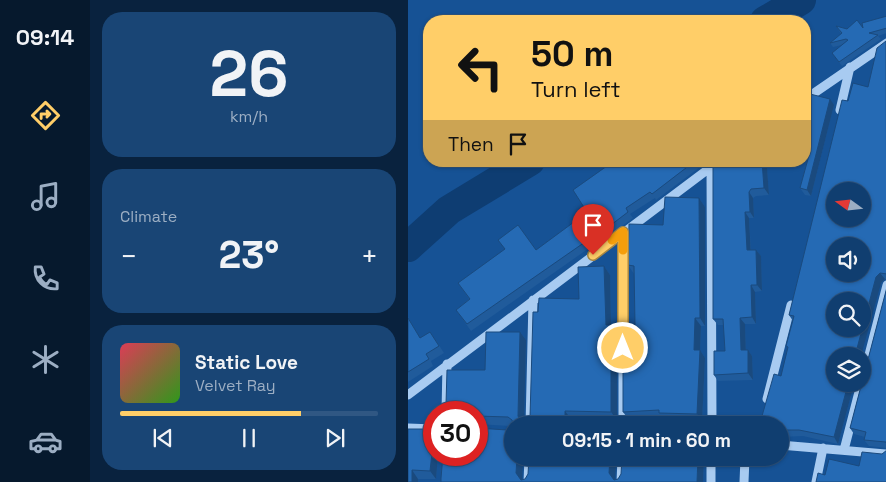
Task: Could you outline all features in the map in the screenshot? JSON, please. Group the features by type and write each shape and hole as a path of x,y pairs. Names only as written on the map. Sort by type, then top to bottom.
{"street":[{"path":"811,95 886,43"},
{"path":"838,115 850,67"},
{"path":"408,395 711,167"},
{"path":"712,416 715,167"},
{"path":"622,416 623,232"},
{"path":"871,347 886,285"},
{"path":"765,407 793,298"},
{"path":"530,416 533,300"},
{"path":"446,401 447,364"},
{"path":"844,450 860,392"},
{"path":"408,428 423,429"},
{"path":"789,446 886,454"},
{"path":"816,482 823,448"},
{"path":"528,482 529,466"},
{"path":"621,482 622,466"},
{"path":"710,482 711,466"},
{"path":"744,482 745,466"}],"building":[{"path":"887,16 887,28 869,33 878,35 839,62 832,53 848,40 830,43 842,33 836,26 847,29 857,20 863,28 862,23"},
{"path":"886,41 887,274 880,273 876,277 871,296 871,292 826,292 826,337 860,337 857,347 826,347 826,392 846,392 834,437 799,430 789,430 789,416 762,416 774,374 781,376 794,316 789,315 842,100 848,101 853,83 868,87 877,48"},
{"path":"811,94 830,99 807,190 800,188 806,167 811,167"},
{"path":"606,167 687,167 652,194 650,192 626,208 628,212 599,234 467,324 456,310 470,299 458,283 505,249 498,240 518,225 536,250 587,212 573,190"},
{"path":"713,167 762,167 764,188 751,189 749,192 750,212 745,212 747,250 756,250 757,285 751,285 752,317 740,318 741,350 748,350 748,373 714,375 714,351 725,351 723,319 713,319"},
{"path":"665,197 699,198 700,318 695,318 694,350 700,350 697,414 659,413 659,410 623,412 623,325 635,325 634,266 628,265 629,224 663,225"},
{"path":"604,266 606,325 611,325 611,412 565,411 565,416 530,416 533,312 538,312 539,298 579,299 578,267"},
{"path":"887,287 887,444 886,442 864,440 866,432 850,428 859,392 871,392 871,348"},
{"path":"408,318 420,338 430,332 439,346 426,354 429,359 408,372"},
{"path":"486,332 520,332 518,416 488,416 488,401 446,401 447,370 485,370"},
{"path":"408,429 423,429 423,466 431,466 430,471 412,470 412,482 408,482"},
{"path":"488,429 504,430 504,466 516,466 516,473 521,480 525,479 528,474 528,466 609,466 609,473 614,480 618,479 621,474 622,466 698,466 697,482 441,482 442,466 488,466"},
{"path":"887,450 887,482 816,482 818,473 825,475 829,459 859,466 862,452 882,454"}],"waterway":[{"path":"775,15 801,0"},
{"path":"408,247 449,210 520,167"}],"slow traffic":[{"path":"612,240 623,232 623,250"}],"route":[{"path":"593,255 623,232 623,348"}]}
